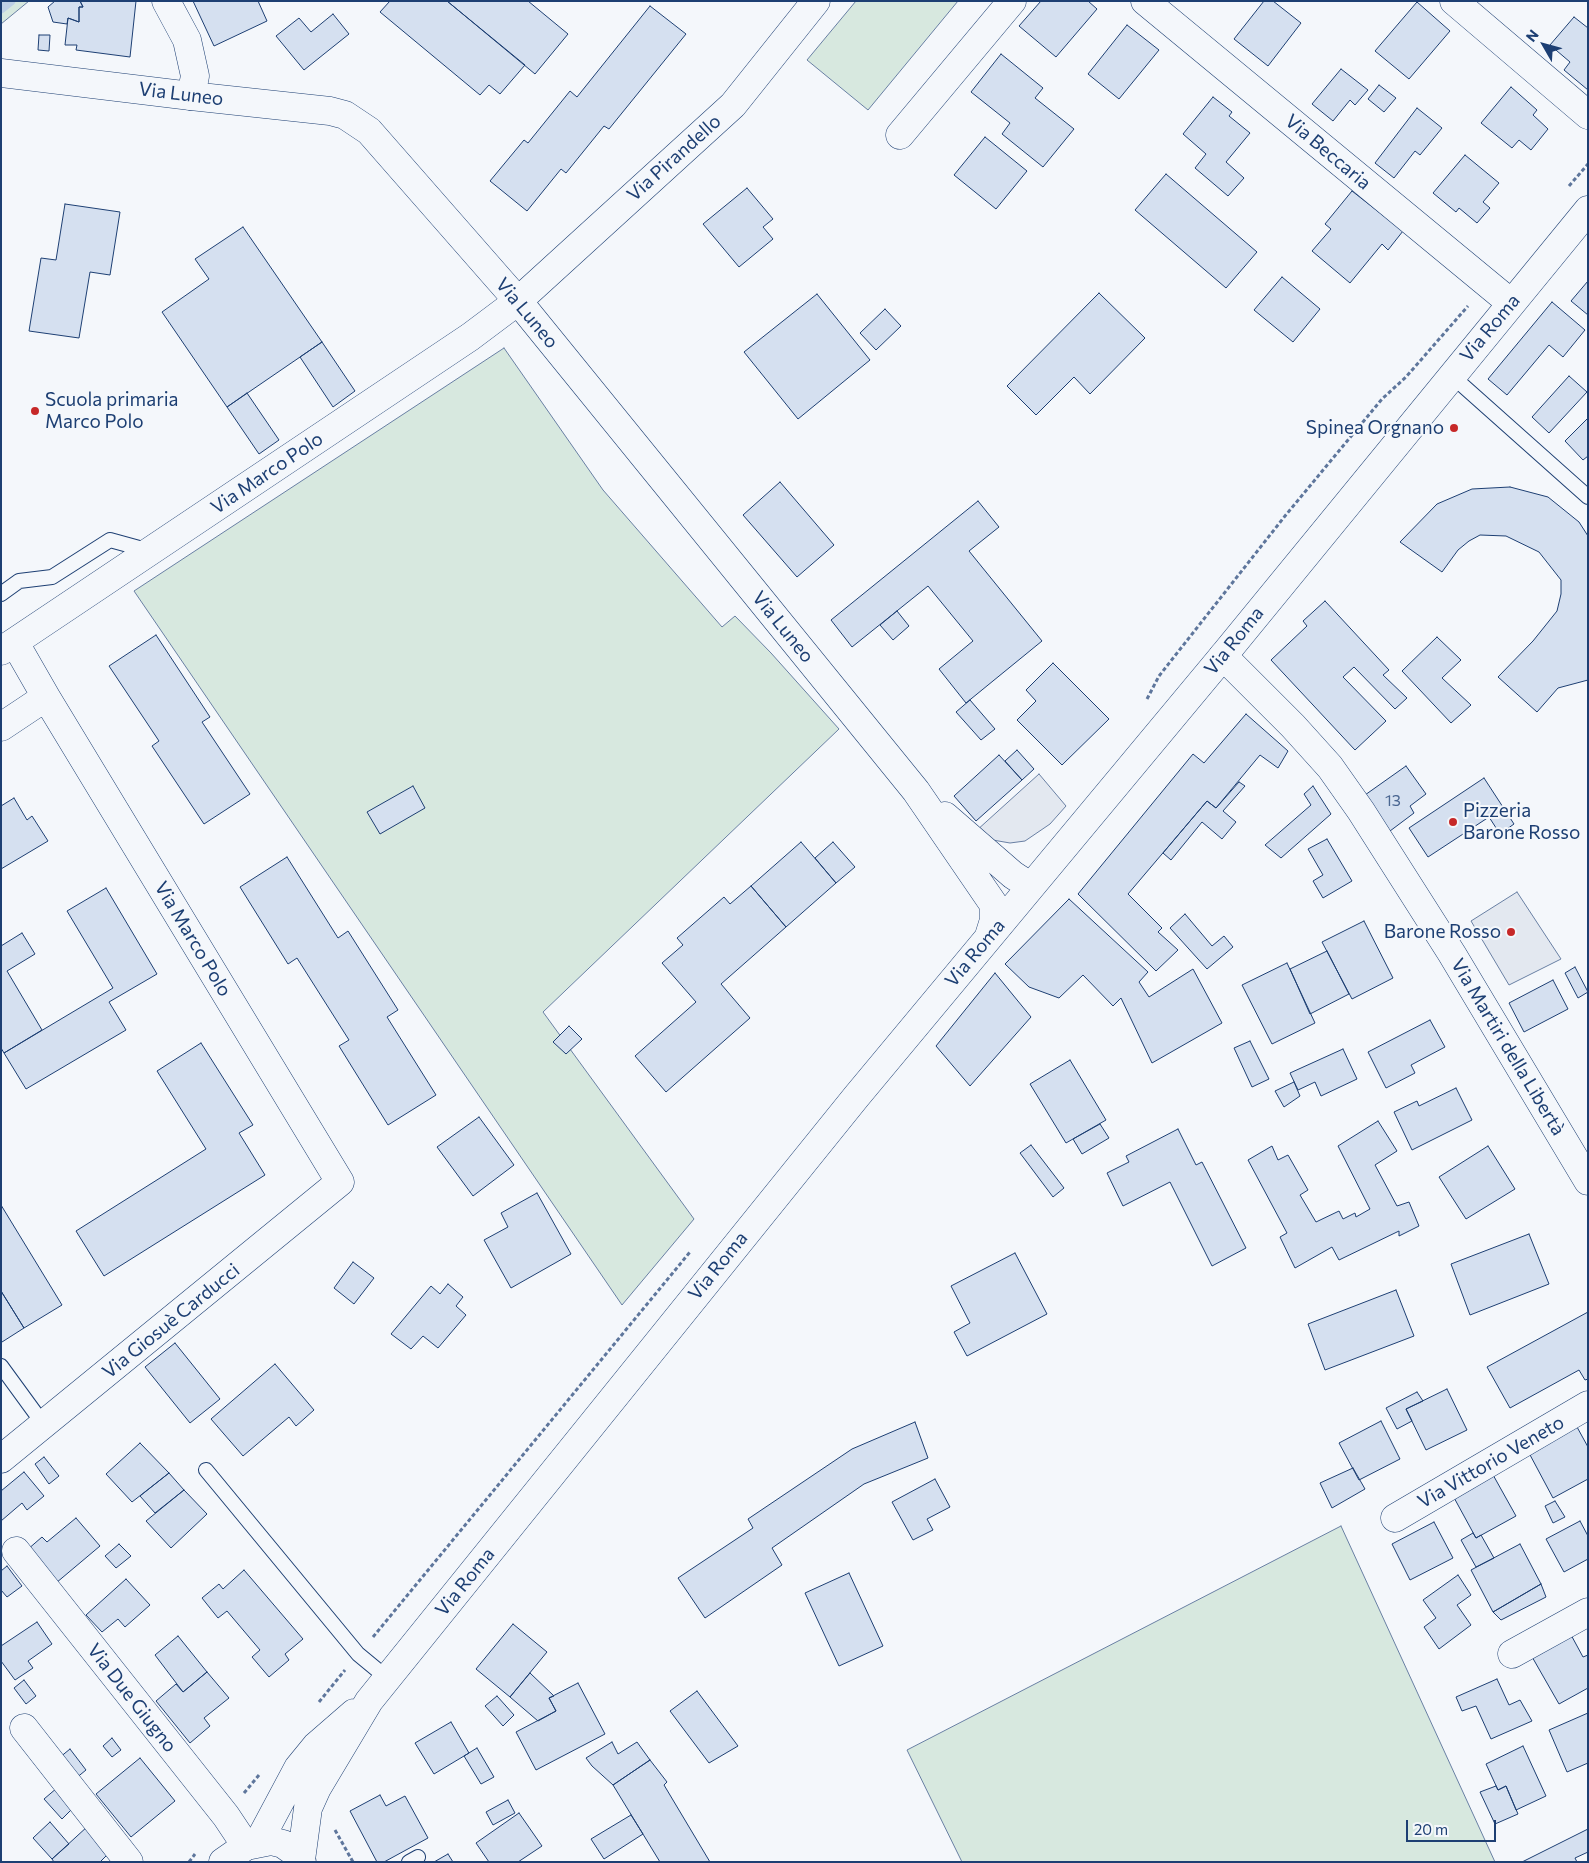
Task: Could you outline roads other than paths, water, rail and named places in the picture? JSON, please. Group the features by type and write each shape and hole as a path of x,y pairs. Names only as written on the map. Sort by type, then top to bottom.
{"street":[{"path":"166,1 187,40 194,76 191,96"},
{"name":"Via Pirandello","path":"518,301 733,105 816,1"},
{"path":"900,135 1012,1"},
{"name":"Via Beccaria","path":"1145,1 1511,303"},
{"path":"1454,1 1588,115"},
{"name":"Via Luneo","path":"1,72 330,111 344,115 357,122 379,140 518,301 916,791 994,905 994,920 989,936"},
{"name":"Via Roma","path":"301,1861 308,1808 317,1788 369,1701 819,1143 1030,886 1223,656 1451,375 1588,210"},
{"name":"Via Marco Polo","path":"340,1182 46,697 8,647 470,337 518,301"},
{"name":"Via Martiri della Libertà","path":"1223,656 1300,733 1330,767 1361,811 1452,954 1588,1181"},
{"path":"1,727 46,697"},
{"name":"Via Luneo","path":"916,791 1013,875 1030,886"},
{"name":"Via Giosuè Carducci","path":"1,1459 340,1182"},
{"name":"Via Vittorio Veneto","path":"1395,1518 1588,1405"},
{"name":"Via Due Giugno","path":"16,1551 226,1816 252,1844"},
{"path":"1512,1654 1588,1612"},
{"name":"Via Roma","path":"252,1844 298,1768 316,1746 369,1701"},
{"path":"24,1728 129,1862"},
{"name":"Via Roma","path":"222,1862 252,1844 271,1841 283,1844 293,1851 301,1861"}],"lane":[{"path":"1451,375 1588,497"},
{"path":"1,594 19,581 52,577 110,540 151,551"},
{"path":"1,1366 44,1424"},
{"path":"206,1470 358,1654 387,1678"}],"waterway":[{"path":"1,9 11,1"}],"place":[{"name":"Scuola primaria Marco Polo","path":"35,411"},
{"name":"Spinea Orgnano","path":"1454,428"},
{"name":"Pizzeria Barone Rosso","path":"1453,822"},
{"name":"Barone Rosso","path":"1511,932"}]}
